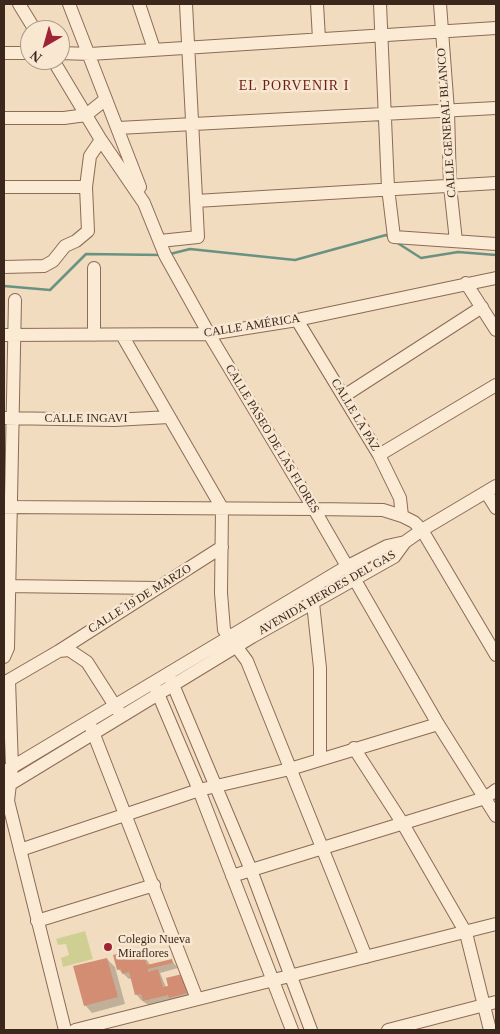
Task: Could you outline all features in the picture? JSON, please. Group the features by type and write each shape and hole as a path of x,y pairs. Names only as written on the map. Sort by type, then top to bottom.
{"street":[{"path":"19,4 29,20"},
{"path":"69,4 118,128 140,188 142,200"},
{"path":"139,4 154,48"},
{"path":"160,241 198,237 186,4"},
{"path":"317,4 319,39"},
{"path":"380,4 388,188 394,237 496,244"},
{"name":"CALLE GENERAL BLANCO","path":"440,4 440,32 448,111 450,186 456,241"},
{"path":"70,53 90,54 154,48 382,37 496,28"},
{"path":"4,53 20,53"},
{"name":"CALLE PASEO DE LAS FLORES","path":"59,70 101,140 142,200 164,255 209,334 314,508 346,567 438,724 496,816"},
{"path":"4,118 64,118 86,115 106,99"},
{"path":"118,128 496,108"},
{"path":"4,266 44,266 53,261 65,246 76,241 88,231 86,187 90,156 101,140"},
{"path":"196,201 496,183"},
{"path":"4,187 86,187"},
{"path":"94,268 94,334"},
{"name":"CALLE AMÉRICA","path":"9,334 209,334 297,320 496,278"},
{"path":"466,283 496,330"},
{"path":"5,656 9,334 15,300"},
{"path":"344,396 482,307"},
{"name":"CALLE LA PAZ","path":"297,320 379,455 400,498 402,516"},
{"path":"122,335 222,508 223,618 228,636 247,661 366,956"},
{"path":"379,455 496,385"},
{"name":"CALLE INGAVI","path":"9,418 114,420 168,417"},
{"path":"405,542 491,489 496,508"},
{"path":"7,507 383,510 414,522 422,530 496,655"},
{"name":"AVENIDA HEROES DEL GAS","path":"119,712 152,683 228,636 346,567 387,546 405,542"},
{"name":"AVENIDA HEROES DEL GAS","path":"8,770 92,728 119,712 159,696 236,647 353,578 394,557 405,542"},
{"name":"CALLE 19 DE MARZO","path":"6,682 59,651 222,548"},
{"path":"6,586 158,588"},
{"path":"311,588 314,601 320,668 320,759"},
{"path":"59,651 69,650 82,657 119,712"},
{"path":"166,674 175,685 251,870 311,1030"},
{"path":"6,682 8,801 65,1030"},
{"path":"152,683 199,790 292,1030"},
{"path":"20,850 199,790 290,769 438,724"},
{"path":"92,728 127,814 197,999"},
{"name":"AVENIDA HEROES DEL GAS","path":"7,787 92,728"},
{"path":"354,748 403,824 466,933 490,1030"},
{"path":"232,876 485,798 496,790"},
{"path":"37,921 154,885"},
{"path":"75,1030 496,924"},
{"path":"388,1030 496,1002"}],"shaded area":[{"path":"85,931 93,959 63,967 61,958 69,955 66,944 58,945 56,939"}],"building":[{"path":"136,950 137,955 144,954 147,965 172,959 173,963 148,969 148,972 158,969 163,987 168,986 166,978 182,974 187,993 169,998 168,995 143,1001 141,994 135,995 129,972 122,974 121,969 117,970 113,955"},
{"path":"107,958 118,997 84,1006 73,966"}],"waterway":[{"path":"170,254 190,249 295,260 386,235 389,237"},
{"path":"396,242 421,258 458,252 496,255"},
{"path":"4,286 50,290 86,254 162,255"}],"place":[{"name":"Colegio Nueva Miraflores","path":"108,947"}],"district":[{"name":"EL PORVENIR I","path":"294,86"}]}
